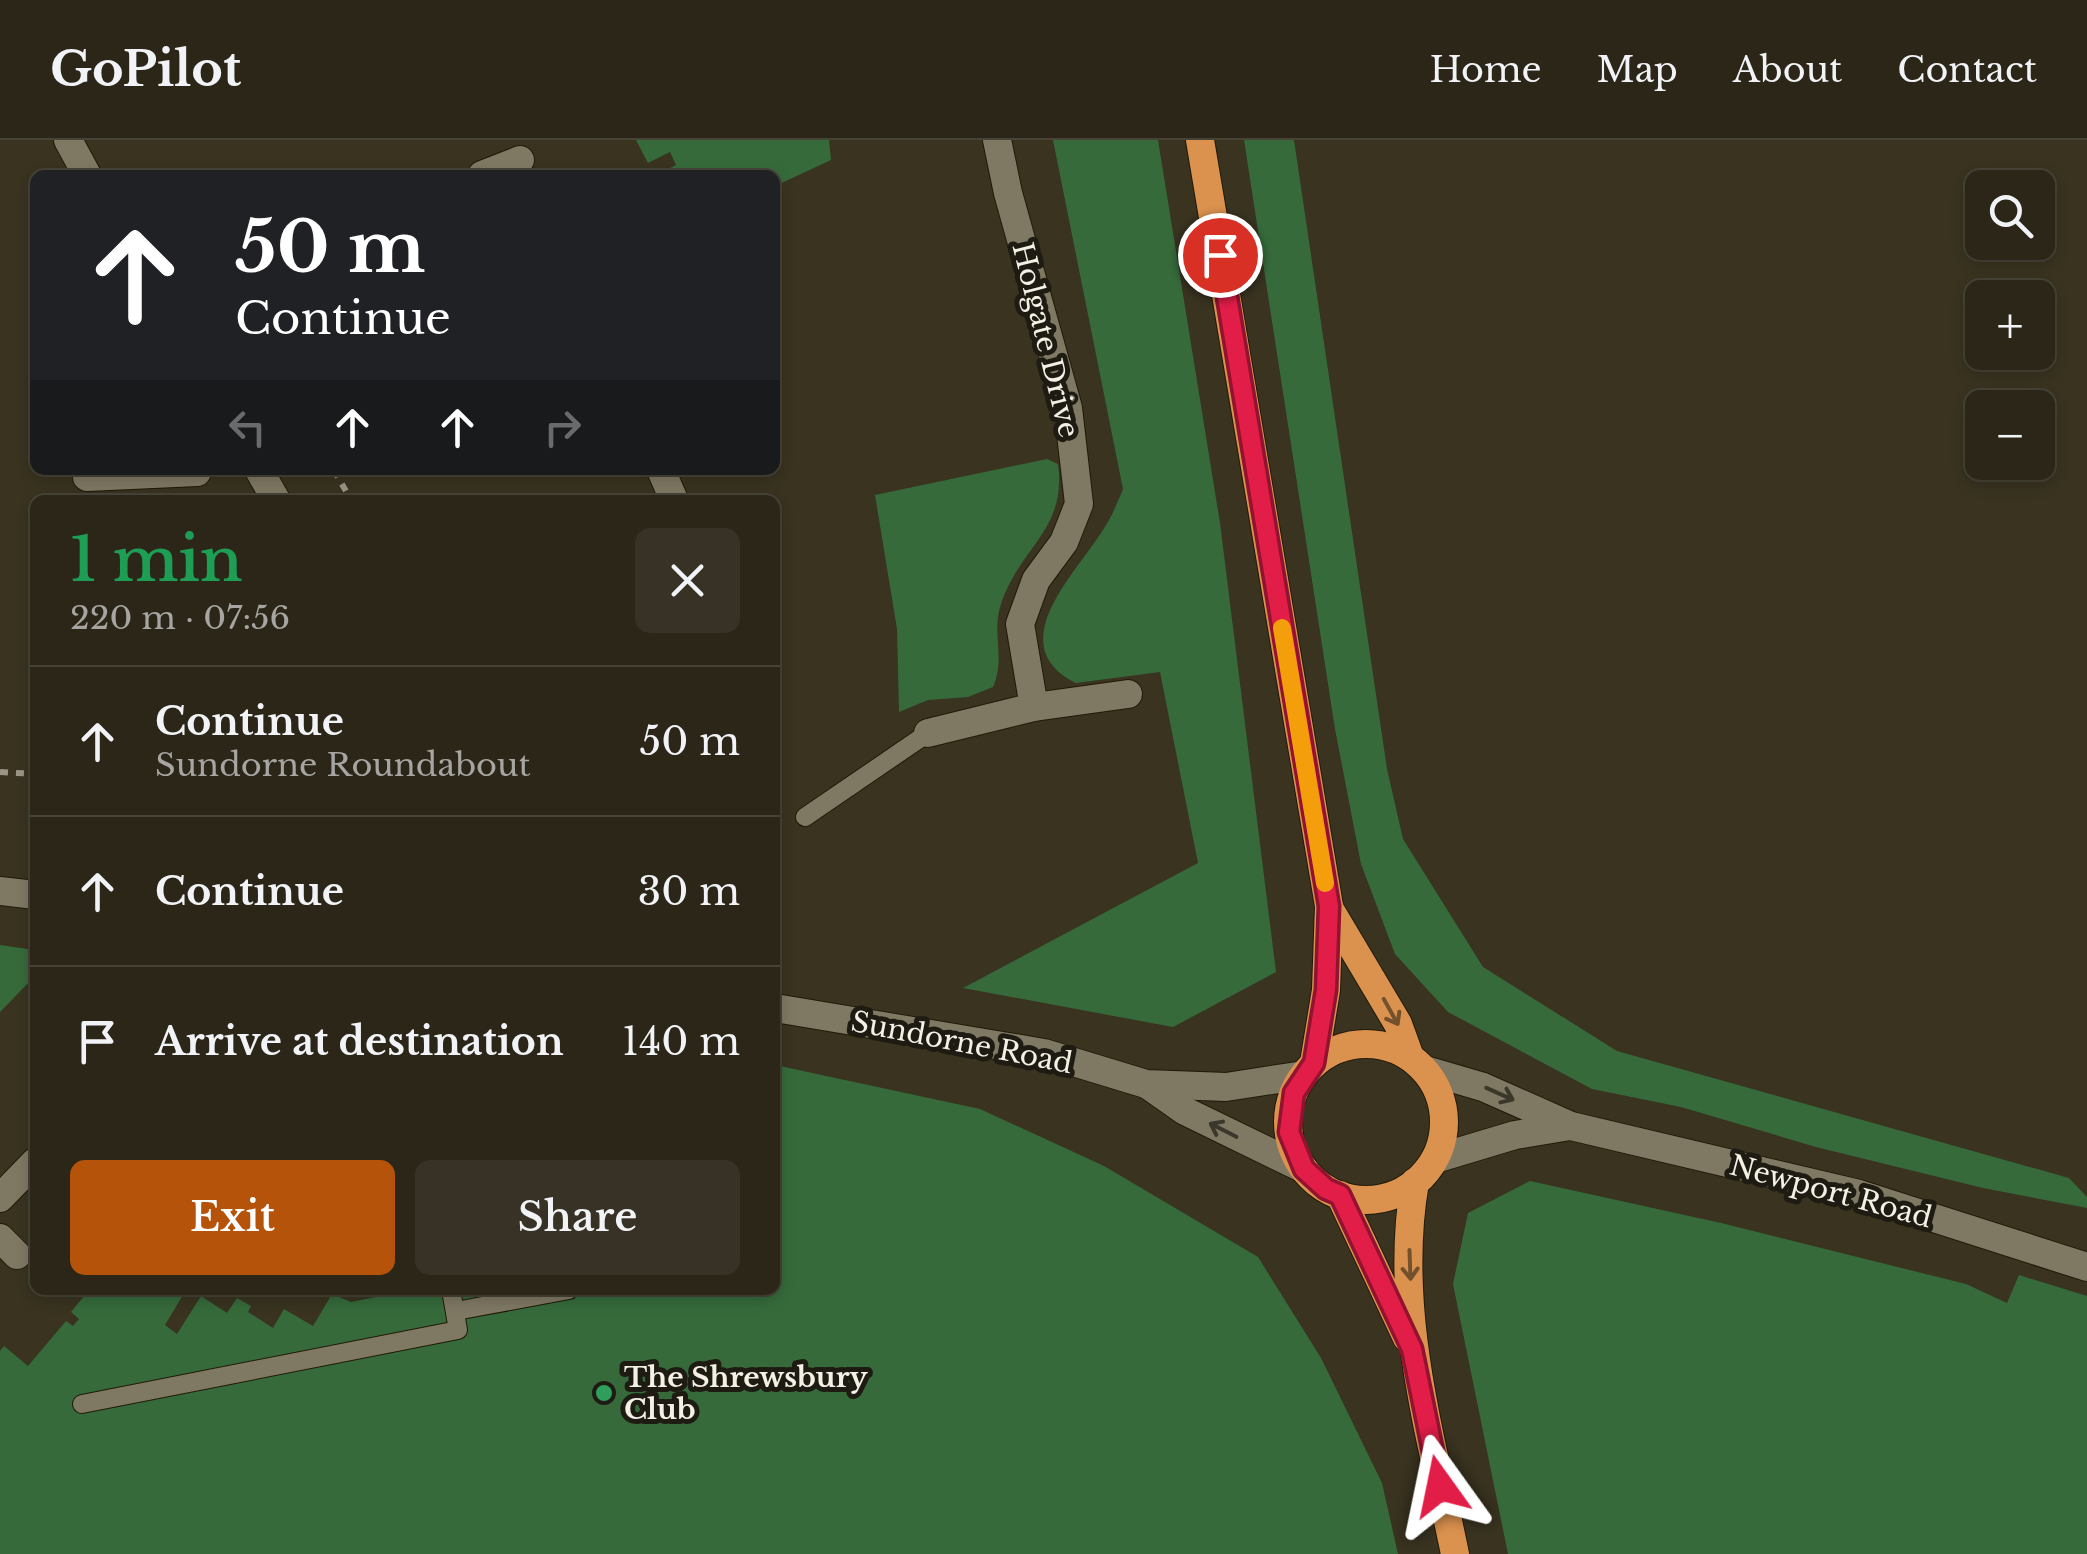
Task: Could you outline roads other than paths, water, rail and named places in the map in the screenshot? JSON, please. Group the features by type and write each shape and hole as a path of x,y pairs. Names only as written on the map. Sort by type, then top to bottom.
{"highway":[{"path":"1200,140 1329,906 1326,990 1309,1069 1294,1093 1289,1132 1304,1169 1326,1189 1360,1200 1380,1198 1416,1182 1435,1159 1444,1122 1442,1104 1329,906"},
{"path":"1309,1069 1332,1052 1372,1044 1392,1048 1418,1064"},
{"path":"1416,1182 1409,1220 1412,1349 1455,1554"},
{"path":"1340,1195 1412,1349"}],"main road":[{"path":"68,140 84,170"},
{"name":"Holgate Drive","path":"997,140 1068,408 1079,504 1064,542 1036,580 1020,624 1034,707"},
{"path":"493,170 521,158"},
{"path":"87,477 111,475"},
{"path":"928,733 1034,707 1128,694"},
{"path":"0,891 30,894"},
{"name":"Sundorne Road","path":"780,1009 1044,1053 1146,1084 1226,1087 1309,1069"},
{"name":"Newport Road","path":"1418,1064 1483,1087 1571,1126 1859,1194 2087,1267"},
{"name":"Sundorne Road","path":"1146,1084 1185,1110 1304,1169"},
{"name":"Newport Road","path":"1435,1159 1515,1135 1571,1126"},
{"path":"0,1198 30,1167"}],"lane":[{"path":"805,817 928,733"},
{"path":"82,1404 458,1330 452,1295"},
{"path":"456,1312 544,1295"}],"place":[{"name":"The Shrewsbury Club","path":"604,1393"}]}
